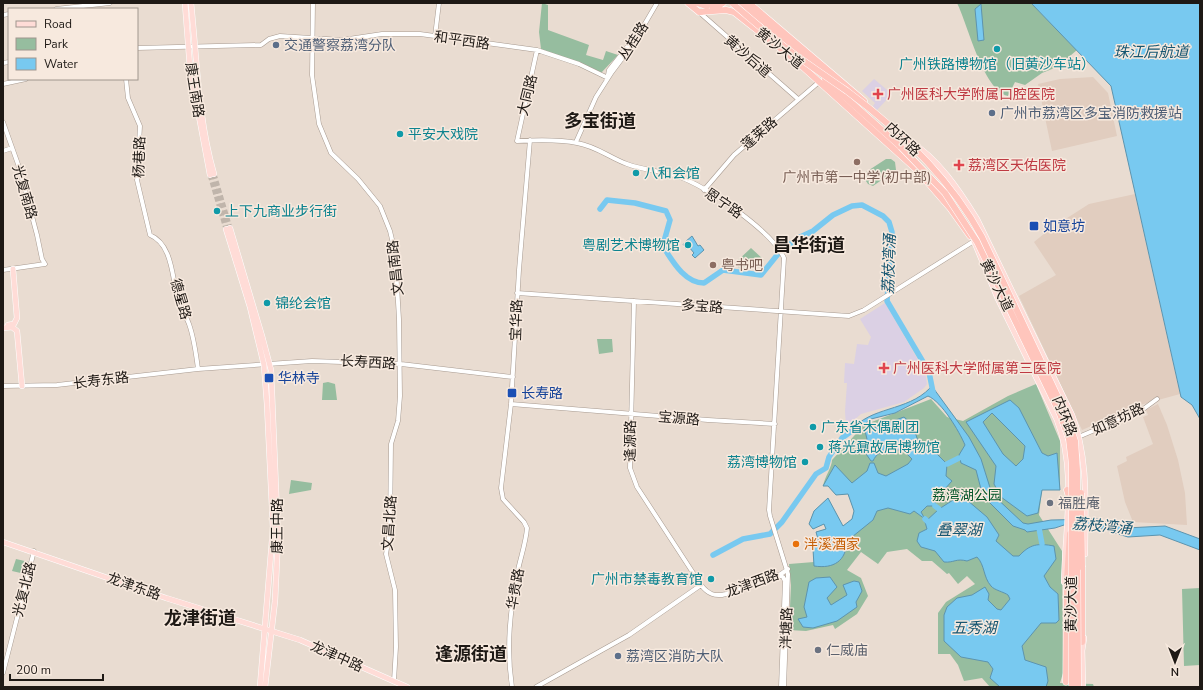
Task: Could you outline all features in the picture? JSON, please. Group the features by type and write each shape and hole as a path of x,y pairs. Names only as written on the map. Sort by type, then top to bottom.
{"highway":[{"path":"688,3 699,12 726,10 734,12 739,3"},
{"path":"697,3 706,6 714,3"},
{"path":"699,12 713,9 723,3"},
{"name":"内环路","path":"732,3 786,48 865,105 929,163 948,185 973,220 1070,422 1077,455 1078,687"},
{"name":"内环路","path":"739,3 878,126 904,144 938,184 967,225 986,259 1055,401 1065,427 1070,446 1072,519 1072,687"},
{"name":"黄沙大道","path":"749,4 819,62 904,144 935,168 962,203"},
{"name":"黄沙大道","path":"734,12 805,69 917,170 950,208 985,259 1026,351 1061,418 1074,439 1071,460 1071,507 1072,519 1075,527 1080,640 1078,687"},
{"path":"786,43 833,79 904,144 931,171 954,198 1000,277"},
{"path":"819,62 833,79"},
{"path":"805,69 878,126"},
{"path":"865,108 935,168"},
{"path":"950,208 957,210 962,203"},
{"name":"黄沙大道","path":"985,242 1067,414 1074,439 1078,465 1072,519"},
{"path":"1077,455 1082,505 1082,618 1080,640"},
{"path":"1067,490 1071,507"},
{"path":"1066,684 1067,561 1072,519"},
{"name":"黄沙大道","path":"1072,687 1075,527"}],"main road":[{"name":"康王南路","path":"185,3 190,68 212,175 198,88 191,3"},
{"path":"904,144 922,149 934,161 965,200 982,227 1068,407 1074,439 1084,464 1085,514 1075,527 1064,559 1064,669 1066,684"},
{"name":"黄沙大道","path":"962,203 985,242"},
{"path":"264,365 250,307 228,228 270,364"},
{"path":"3,327 12,324 17,320 13,270"},
{"path":"3,327 12,327 17,331 22,383"},
{"path":"1026,351 1062,434 1067,454 1067,490 1072,519 1075,527 1085,634 1082,651"},
{"name":"康王中路","path":"265,687 276,584 278,522 270,364"},
{"name":"康王中路","path":"260,687 272,515 269,435 264,365"},
{"name":"龙津东路","path":"3,542 34,551 166,598 265,628"},
{"name":"龙津中路","path":"265,628 300,640 407,687"},
{"path":"1080,640 1082,651 1083,687"}],"street":[{"path":"65,8 110,3"},
{"path":"312,38 313,3"},
{"path":"435,36 439,3"},
{"name":"丛桂路","path":"576,142 590,109 608,78 630,48 656,3"},
{"name":"丛桂路","path":"608,78 609,70 656,3"},
{"name":"黄沙后道","path":"699,12 798,99"},
{"name":"和平西路","path":"138,48 261,45 269,39 280,36 342,40 400,33 435,36 537,50 579,64 608,78"},
{"name":"文昌南路","path":"312,38 312,70 316,110 327,147 376,200 392,235 398,278 401,364"},
{"path":"623,52 630,48"},
{"name":"大同路","path":"516,141 537,50"},
{"path":"3,84 21,80"},
{"name":"杨巷路","path":"126,80 128,98 140,126 137,180 150,235"},
{"name":"蓬莱路","path":"704,190 734,155 819,82"},
{"name":"光复南路","path":"3,122 19,166 37,233 42,259 45,264 13,270"},
{"name":"恩宁路","path":"516,141 530,140 576,142 598,149 627,164 678,176 735,208 781,252 784,260 781,311"},
{"name":"宝华路","path":"503,500 501,492 502,473 508,438 511,404 530,140"},
{"path":"3,151 12,148"},
{"path":"964,246 967,236 965,230"},
{"name":"德星路","path":"150,235 159,241 173,272 178,296 195,347 198,369"},
{"path":"964,246 974,241 985,242"},
{"name":"多宝路","path":"518,293 849,316 860,312 964,246"},
{"path":"3,270 13,270"},
{"name":"逢源路","path":"634,301 630,468 634,481 701,585"},
{"name":"龙津西路","path":"701,585 710,594 722,595 776,575 786,568 771,520 770,503 781,311"},
{"name":"长寿西路","path":"198,369 338,360 401,364 513,377"},
{"name":"文昌北路","path":"394,681 396,647 395,590 386,554 390,531 391,444 399,416 401,364"},
{"name":"长寿东路","path":"3,386 22,383 72,384 198,369"},
{"name":"如意坊路","path":"1074,439 1142,410 1157,399"},
{"name":"宝源路","path":"511,404 775,424"},
{"name":"华贵路","path":"503,500 524,522 527,528 510,624 508,658 512,687"},
{"name":"光复北路","path":"3,673 34,551"},
{"path":"781,687 786,568"},
{"name":"泮塘路","path":"784,687 786,568"},
{"path":"776,575 781,576 785,581"},
{"path":"536,687 629,635 701,585"}],"shaded area":[{"path":"1093,77 1108,93 1117,136 1052,151 1038,84 1060,79"},
{"name":"广州医科大学附属口腔医院","path":"874,79 892,94 877,110 873,106 875,103 862,91"},
{"path":"1135,194 1180,394 1140,405 1082,430 1019,296 1056,275 1034,242 1050,229 1089,204"},
{"name":"广州医科大学附属第三医院","path":"885,303 925,372 927,384 924,388 904,402 861,414 846,427 845,411 847,383 844,383 845,363 854,364 857,344 868,345 871,337 860,319"},
{"path":"1158,404 1167,425 1178,460 1185,493 1187,525 1133,522 1125,502 1117,466 1127,461 1126,457 1153,444 1143,417 1148,415 1146,410"}],"green space":[{"path":"542,3 548,5 548,30 589,45 586,55 603,60 606,51 618,55 601,73 541,49 539,32"},
{"path":"957,3 1031,3 1077,50 1057,67 1042,73 1025,85 1015,82 1008,96 999,91 991,82 984,70 977,56"},
{"path":"886,159 891,159 895,162 896,170 873,186 868,184 864,178 866,172"},
{"path":"751,248 764,260 757,267 751,261 741,270 735,263"},
{"path":"597,339 612,339 613,352 599,354"},
{"path":"328,382 335,384 337,400 322,400 323,383"},
{"name":"荔湾湖公园","path":"1036,384 1060,441 1060,490 1042,490 1039,515 1062,551 1063,673 1060,683 1093,684 1094,687 990,687 982,678 964,681 958,665 950,654 938,654 938,613 946,602 975,584 967,576 958,584 949,573 947,574 932,561 922,561 907,549 887,552 878,564 861,552 847,570 861,578 868,596 857,614 835,629 833,625 806,631 789,630 791,585 789,564 814,562 813,549 819,543 816,532 826,529 824,524 813,529 809,524 814,511 828,498 843,526 852,519 854,511 848,494 836,495 828,486 823,486 832,460 864,425 931,399 947,417 963,421 1008,396"},
{"path":"291,480 312,483 311,490 289,494"},
{"path":"16,559 29,562 25,574 12,571"},
{"path":"1200,588 1200,665 1184,666 1182,589"}],"water":[{"name":"珠江后航道","path":"1031,3 1200,3 1200,419 1192,405 1181,397 1111,86"},
{"path":"981,4 984,40 978,41 975,9"},
{"path":"692,236 698,246 700,245 704,250 695,258 692,255 694,253 689,247 686,249 683,244 690,244 685,242"},
{"path":"930,388 934,389 969,437 981,459 992,494 1023,523 1028,524 1051,520 1097,519 1126,528 1165,526 1200,539 1200,550 1160,535 1128,537 1092,526 1064,525 1055,528 1027,532 1013,526 982,493 976,470 961,463 959,455 965,445 944,410 939,404 928,396 895,413 871,419 854,433 851,431 868,417 911,401 921,396"},
{"path":"1010,400 1019,408 1042,453 1048,456 1057,453 1060,490 1042,490 1038,513 1027,516 1001,497 994,484 996,466 966,422","holes":["992,413 1025,446 1023,459 1016,466 1003,454 983,422"]},
{"path":"904,417 913,425 920,448 930,447 947,464 946,476 952,481 936,499 935,506 927,506 921,512 925,519 914,511 910,514 888,508 877,511 873,520 847,541 844,554 838,562 833,565 821,567 814,566 813,549 819,543 816,532 826,529 824,524 813,529 809,524 814,511 828,498 843,526 852,519 854,511 848,494 836,495 828,486 823,486 835,465 852,483 867,471 870,463 874,463 878,473 886,476 908,464 912,459 903,450 889,450 882,452 875,457 873,461 871,461 862,448 867,439 865,431"},
{"name":"五秀湖","path":"961,495 987,517 999,535 996,541 1013,556 1019,556 1027,549 1035,545 1054,546 1056,559 1044,576 1050,587 1058,594 1059,620 1056,623 1041,623 1022,646 1025,660 1046,667 1048,681 1046,687 1000,687 990,678 993,669 988,662 961,657 944,641 944,615 947,607 957,598 972,595 985,587 989,594 988,600 997,609 1001,610 1010,599 1008,595 994,589 991,586 988,582 980,560 977,557 967,561 960,560 944,562 935,551 921,547 917,541 919,533 927,529 925,522 939,509"},
{"path":"830,577 837,587 827,598 831,605 847,595 843,585 854,581 859,582 862,591 856,602 857,607 837,621 813,628 803,627 798,619 807,617 804,607 809,582 816,578"}],"waterway":[{"name":"荔枝湾涌","path":"600,209 607,200 635,203 666,211 670,220 663,245 664,248 685,276 691,280 704,283 723,270 761,275 778,254 798,238 813,231 833,215 852,206 862,205 883,216 889,222 892,232 887,301 929,372 933,392"},
{"name":"荔枝湾涌","path":"713,555 743,539 770,534 782,522 816,474 826,468 829,457 842,438 856,428"},
{"path":"947,464 959,458"},
{"path":"935,506 939,509"},
{"path":"1039,528 1042,544"}],"tunnel":[{"path":"214,174 230,228"},
{"path":"210,175 226,229"}],"place":[{"name":"交通警察荔湾分队","path":"276,45"},
{"name":"广州铁路博物馆（旧黄沙车站）","path":"997,49"},
{"name":"广州医科大学附属口腔医院","path":"878,94"},
{"name":"广州市荔湾区多宝消防救援站","path":"992,113"},
{"name":"平安大戏院","path":"400,134"},
{"name":"广州市第一中学(初中部)","path":"857,162"},
{"name":"荔湾区天佑医院","path":"959,165"},
{"name":"八和会馆","path":"636,173"},
{"name":"上下九商业步行街","path":"217,211"},
{"name":"如意坊","path":"1034,226"},
{"name":"粤剧艺术博物馆","path":"688,245"},
{"name":"粤书吧","path":"713,265"},
{"name":"锦纶会馆","path":"267,303"},
{"name":"广州医科大学附属第三医院","path":"884,368"},
{"name":"华林寺","path":"269,378"},
{"name":"长寿路","path":"512,393"},
{"name":"广东省木偶剧团","path":"813,427"},
{"name":"蒋光鼐故居博物馆","path":"820,447"},
{"name":"荔湾博物馆","path":"805,462"},
{"name":"福胜庵","path":"1050,503"},
{"name":"泮溪酒家","path":"796,544"},
{"name":"广州市禁毒教育馆","path":"711,579"},
{"name":"仁威庙","path":"818,650"},
{"name":"荔湾区消防大队","path":"618,656"}],"district":[{"name":"多宝街道","path":"600,121"},
{"name":"昌华街道","path":"809,245"},
{"name":"龙津街道","path":"200,618"},
{"name":"逢源街道","path":"471,654"}],"water label":[{"name":"叠翠湖","path":"959,530"}]}
